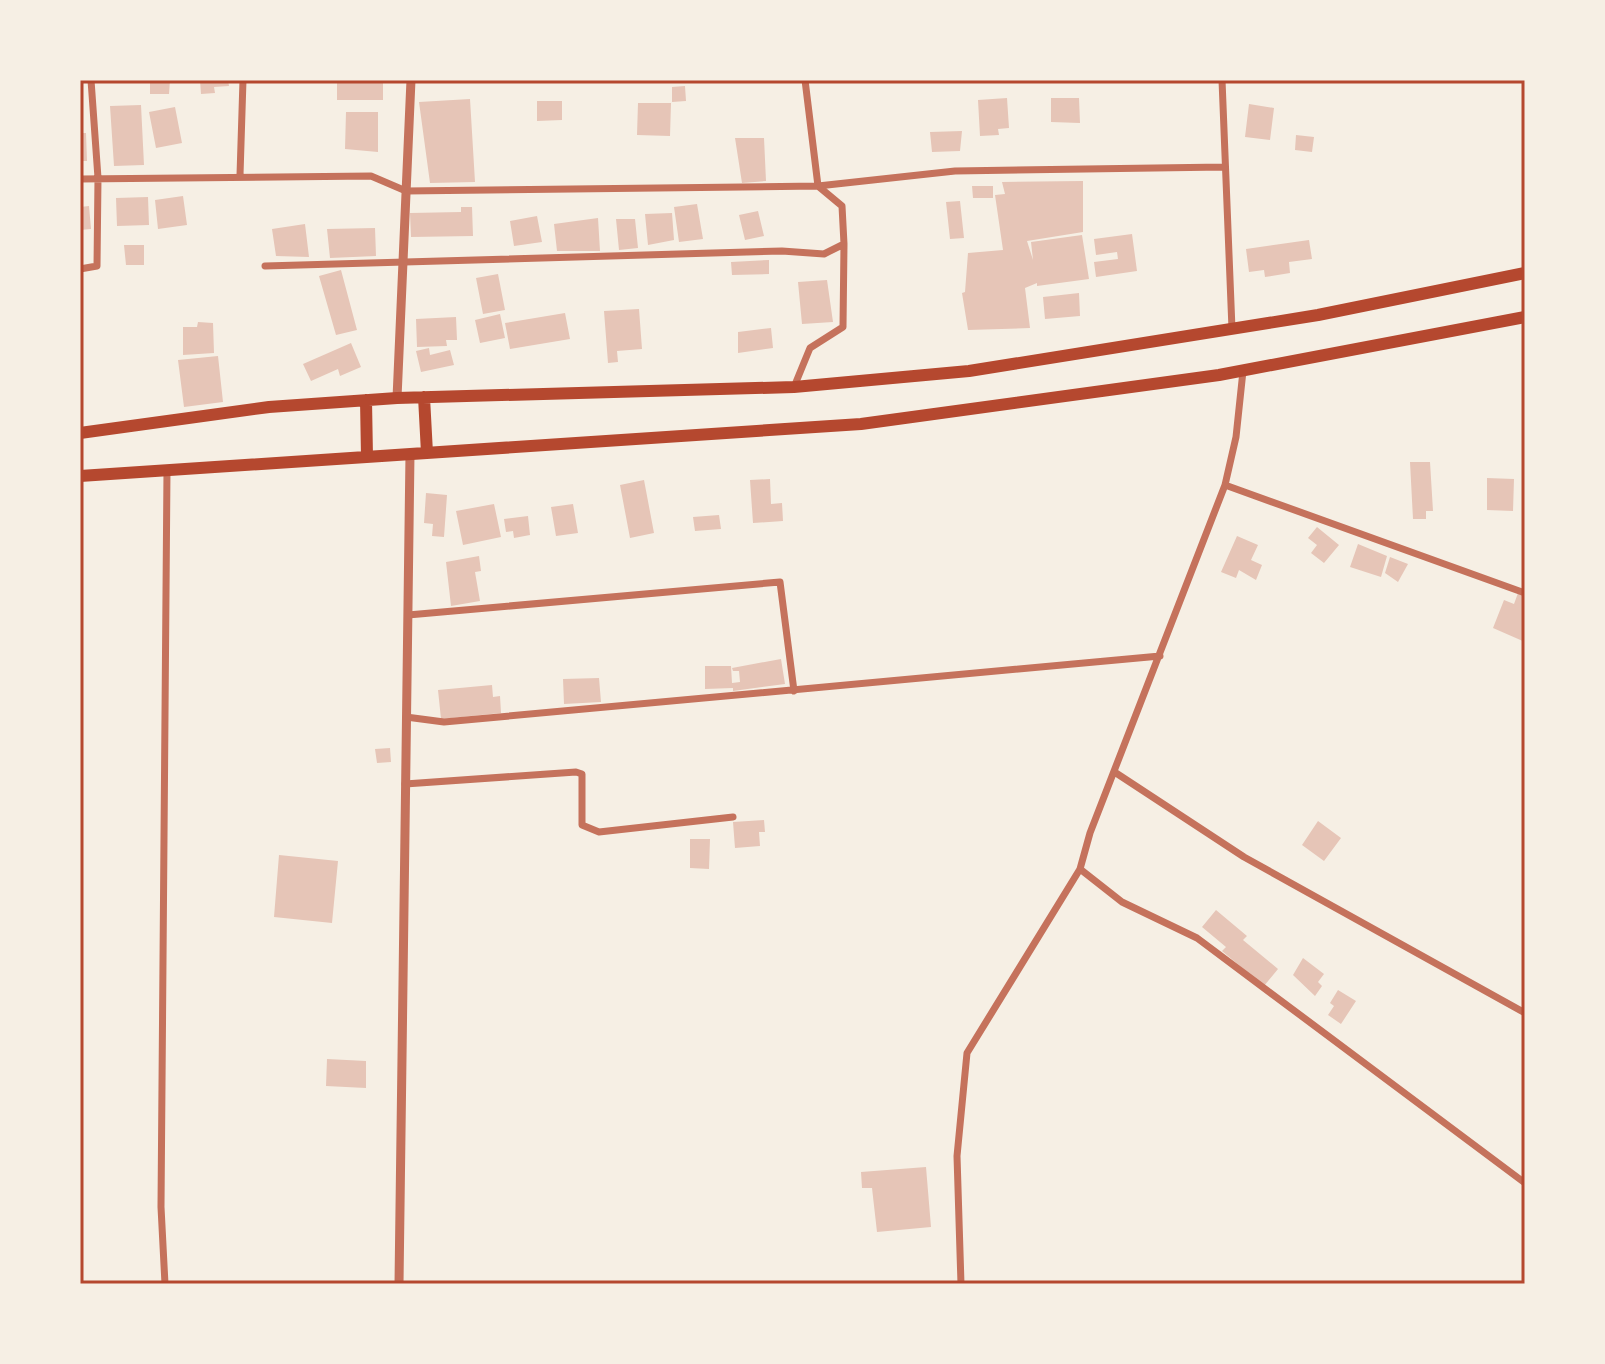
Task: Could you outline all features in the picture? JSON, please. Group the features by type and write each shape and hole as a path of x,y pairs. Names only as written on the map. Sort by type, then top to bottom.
{"highway":[{"path":"80,433 269,407 366,400 794,387 969,371 1232,329 1525,273"},
{"path":"80,476 861,424 1243,371 1525,317"},
{"path":"424,397 427,453"},
{"path":"366,400 367,457"}],"street":[{"path":"80,269 97,266 98,178 91,80"},
{"path":"240,175 243,80"},
{"path":"397,398 411,80"},
{"path":"794,387 810,348 843,327 842,206 818,186 805,80"},
{"path":"1222,80 1232,329"},
{"path":"80,179 371,176 406,191 818,186 955,171 1224,167"},
{"path":"265,266 782,251 824,254 844,244"},
{"path":"961,1284 957,1156 967,1053 1080,869 1090,833 1116,773 1225,485 1236,437 1243,371"},
{"path":"399,1284 410,454"},
{"path":"165,1284 161,1207 167,470"},
{"path":"1225,485 1525,593"},
{"path":"408,615 780,582 794,691"},
{"path":"406,717 444,722 568,708 794,691 1160,656"},
{"path":"405,784 576,772 582,774 582,825 599,832 733,817"},
{"path":"1116,773 1244,857 1525,1013"},
{"path":"1080,869 1122,902 1197,938 1525,1183"}],"building":[{"path":"150,80 170,80 169,94 150,94"},
{"path":"200,80 228,80 229,86 214,87 215,93 201,94"},
{"path":"337,80 383,80 383,100 337,100"},
{"path":"685,86 686,101 672,102 672,87"},
{"path":"1007,98 1009,128 998,129 999,135 980,136 978,100"},
{"path":"1051,98 1079,98 1080,123 1051,122"},
{"path":"470,99 475,182 430,183 419,102"},
{"path":"537,101 562,101 562,120 537,121"},
{"path":"638,103 671,103 670,136 637,135"},
{"path":"1249,104 1274,108 1270,140 1245,137"},
{"path":"141,105 144,165 114,166 110,106"},
{"path":"175,107 182,143 156,148 149,112"},
{"path":"346,112 378,112 378,152 345,149"},
{"path":"962,131 960,151 932,152 930,132"},
{"path":"80,133 86,133 87,161 80,161"},
{"path":"1296,135 1314,137 1312,152 1295,150"},
{"path":"735,138 764,138 766,181 742,183"},
{"path":"1083,181 1083,232 1027,241 1033,260 1031,242 1082,235 1089,279 1037,286 1037,283 1025,288 1030,328 968,330 962,293 965,292 968,253 1003,250 995,195 1005,194 1002,182"},
{"path":"972,186 993,186 993,198 973,198"},
{"path":"183,196 187,225 158,229 155,200"},
{"path":"148,197 149,225 117,226 116,198"},
{"path":"960,201 964,238 950,239 946,202"},
{"path":"697,204 703,239 679,242 674,207"},
{"path":"89,206 91,229 80,230 80,207"},
{"path":"461,207 472,207 473,236 411,237 410,213 461,212"},
{"path":"758,211 764,236 745,240 739,215"},
{"path":"672,213 674,240 648,245 645,214"},
{"path":"537,216 542,242 514,246 510,221"},
{"path":"598,218 600,251 557,251 554,224"},
{"path":"616,219 635,219 638,248 619,250"},
{"path":"305,224 309,257 276,256 272,229"},
{"path":"375,228 376,256 330,258 327,229"},
{"path":"1132,234 1137,271 1096,277 1094,262 1118,259 1117,252 1096,255 1094,239"},
{"path":"1309,240 1312,259 1289,262 1290,273 1265,277 1264,270 1249,272 1246,249"},
{"path":"124,245 144,245 144,265 126,265"},
{"path":"769,260 769,274 732,275 731,262"},
{"path":"341,270 357,330 336,335 319,276"},
{"path":"498,274 505,310 483,314 476,278"},
{"path":"827,280 833,322 802,324 798,282"},
{"path":"1079,293 1080,316 1045,319 1043,297"},
{"path":"639,309 642,349 617,351 618,362 608,363 604,311"},
{"path":"565,313 570,339 510,349 505,323"},
{"path":"500,314 505,338 480,343 475,320"},
{"path":"456,317 457,340 446,340 447,346 417,347 416,319"},
{"path":"198,322 213,323 214,353 183,355 183,327 197,327"},
{"path":"771,328 773,348 738,353 738,332"},
{"path":"351,343 361,367 340,376 338,369 311,381 303,364"},
{"path":"429,348 430,355 450,350 454,365 421,372 416,351"},
{"path":"218,356 223,402 184,407 178,360"},
{"path":"1410,462 1430,462 1433,511 1426,511 1426,519 1413,519"},
{"path":"1487,478 1514,479 1513,511 1487,510"},
{"path":"770,479 771,504 782,503 783,521 753,523 750,480"},
{"path":"644,480 654,533 630,538 620,485"},
{"path":"426,493 447,495 444,537 432,536 433,524 424,523"},
{"path":"494,504 501,537 463,545 456,511"},
{"path":"573,504 578,533 556,536 551,507"},
{"path":"719,515 721,529 695,531 693,517"},
{"path":"528,516 530,535 514,538 513,531 506,532 504,519"},
{"path":"1317,527 1339,545 1324,563 1311,553 1317,545 1308,538"},
{"path":"1237,536 1258,545 1251,560 1262,565 1256,580 1239,570 1236,578 1221,572"},
{"path":"1358,544 1387,556 1381,577 1350,567"},
{"path":"479,556 481,571 475,572 480,601 451,606 446,562"},
{"path":"1390,557 1408,564 1398,582 1385,573"},
{"path":"1518,593 1525,596 1525,642 1493,628 1504,600 1514,604"},
{"path":"781,659 785,684 733,691 733,688 705,689 705,666 731,666 732,683 740,682 739,671 732,668"},
{"path":"599,678 601,702 564,704 563,679"},
{"path":"492,685 493,697 500,696 501,713 441,719 438,690"},
{"path":"390,748 391,762 377,763 375,749"},
{"path":"764,820 765,832 759,832 760,846 735,848 733,822"},
{"path":"1318,821 1341,838 1324,861 1302,845"},
{"path":"690,839 710,839 709,869 690,868"},
{"path":"279,855 338,861 332,923 274,917"},
{"path":"1216,910 1247,936 1243,940 1278,969 1264,986 1222,951 1226,947 1202,927"},
{"path":"1303,958 1324,974 1318,982 1322,986 1315,996 1293,975"},
{"path":"1338,990 1356,1001 1341,1024 1328,1015 1334,1006 1330,1003"},
{"path":"327,1059 366,1061 366,1088 326,1086"},
{"path":"926,1167 931,1227 877,1232 872,1188 862,1188 861,1172"}]}
